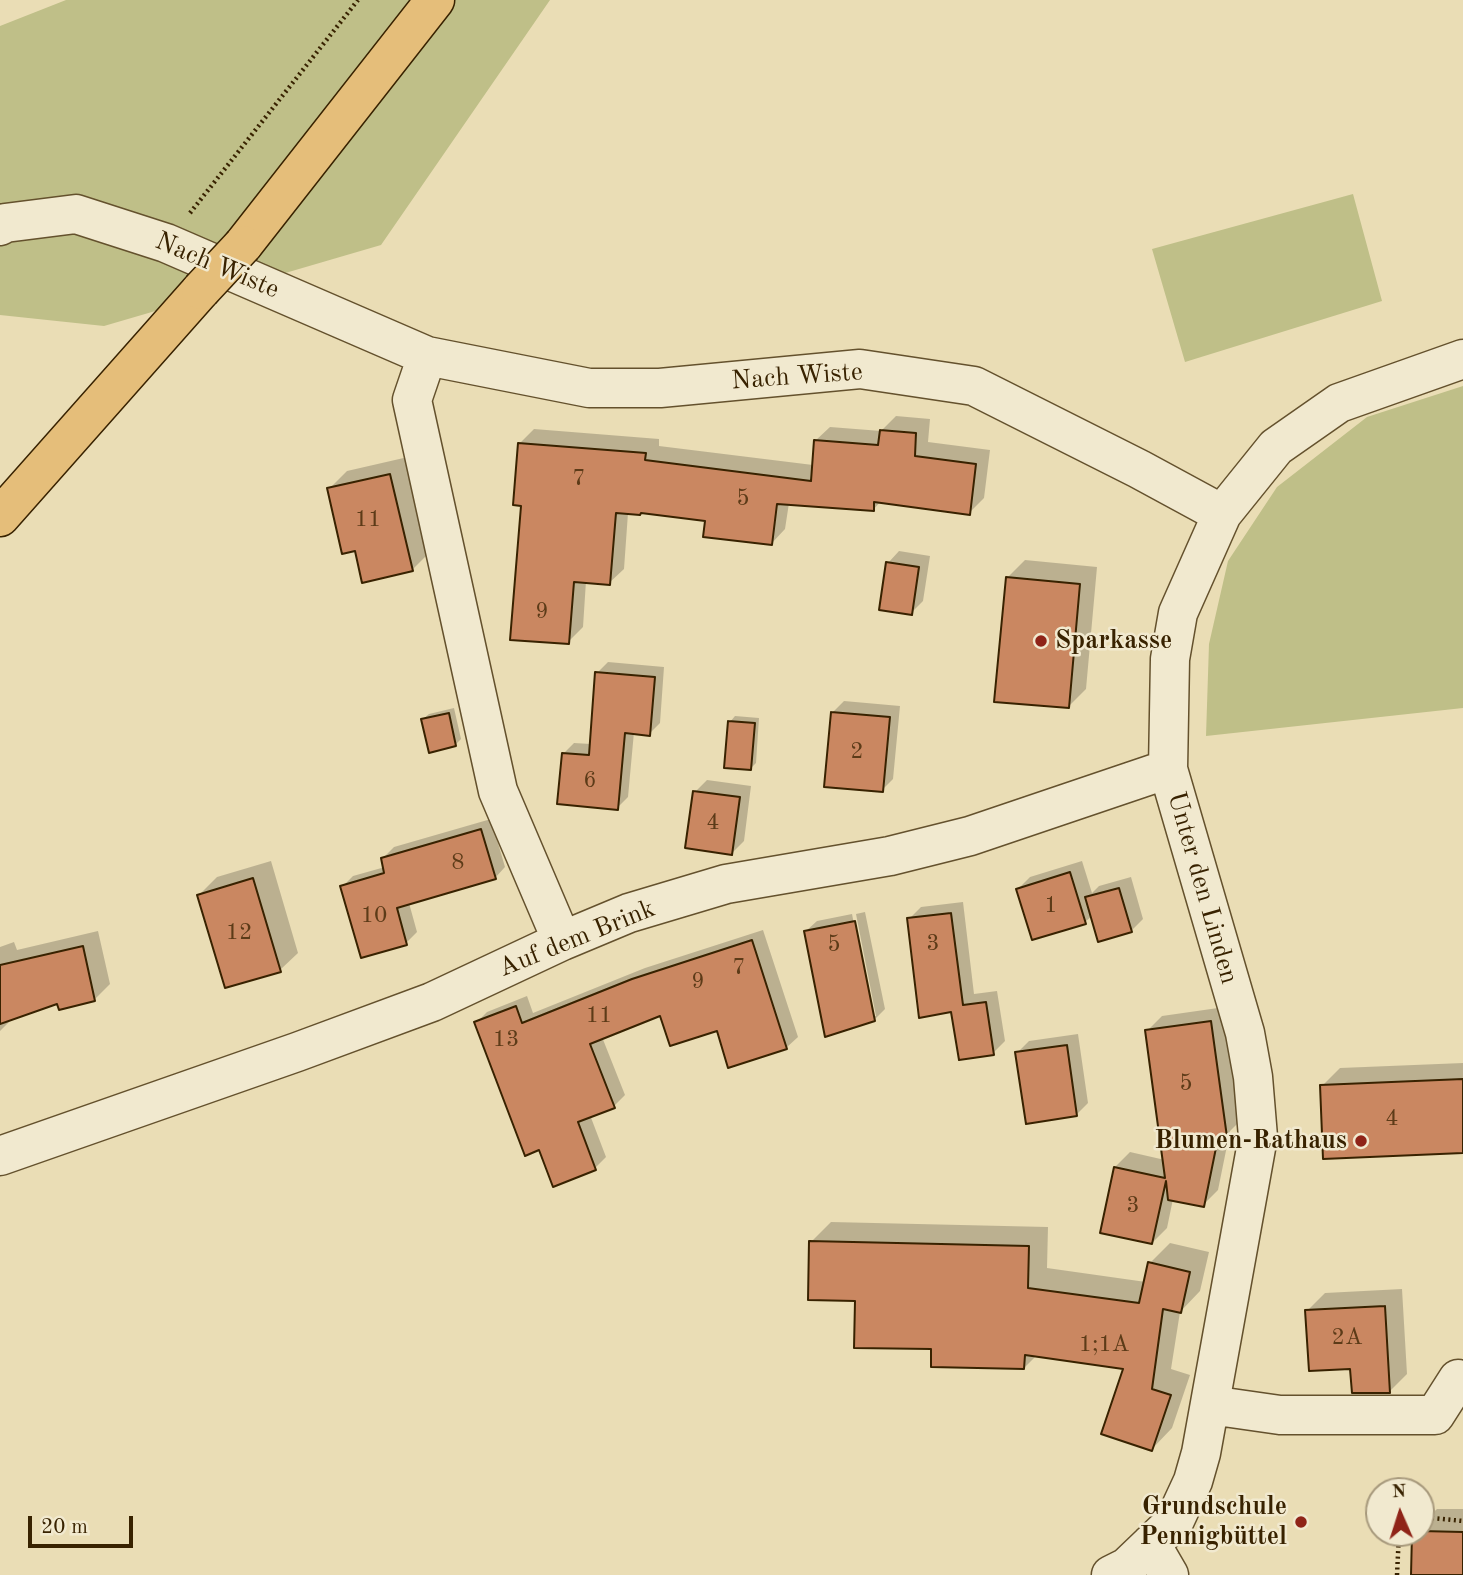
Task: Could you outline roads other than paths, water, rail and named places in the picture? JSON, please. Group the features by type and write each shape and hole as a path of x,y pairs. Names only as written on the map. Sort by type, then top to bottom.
{"main road":[{"path":"0,517 243,245 435,0"}],"street":[{"name":"Nach Wiste","path":"0,226 5,223 76,214 166,243 426,356 589,388 660,388 860,369 974,386 1222,514"},
{"path":"426,356 412,400 498,791 562,941"},
{"name":"Unter den Linden","path":"1111,1575 1127,1567 1160,1559 1193,1481 1201,1453 1258,1137 1253,1077 1245,1033 1168,769 1170,659 1178,613 1222,514 1276,447 1339,403 1463,359"},
{"name":"Auf dem Brink","path":"0,1156 432,1002 629,913 726,884 890,856 970,836 1168,769"},
{"path":"1210,1405 1280,1415 1435,1415 1458,1379"}],"place":[{"name":"Sparkasse","path":"1041,641"},
{"name":"Blumen-Rathaus","path":"1361,1141"},
{"name":"Grundschule Pennigbüttel","path":"1301,1522"}]}
